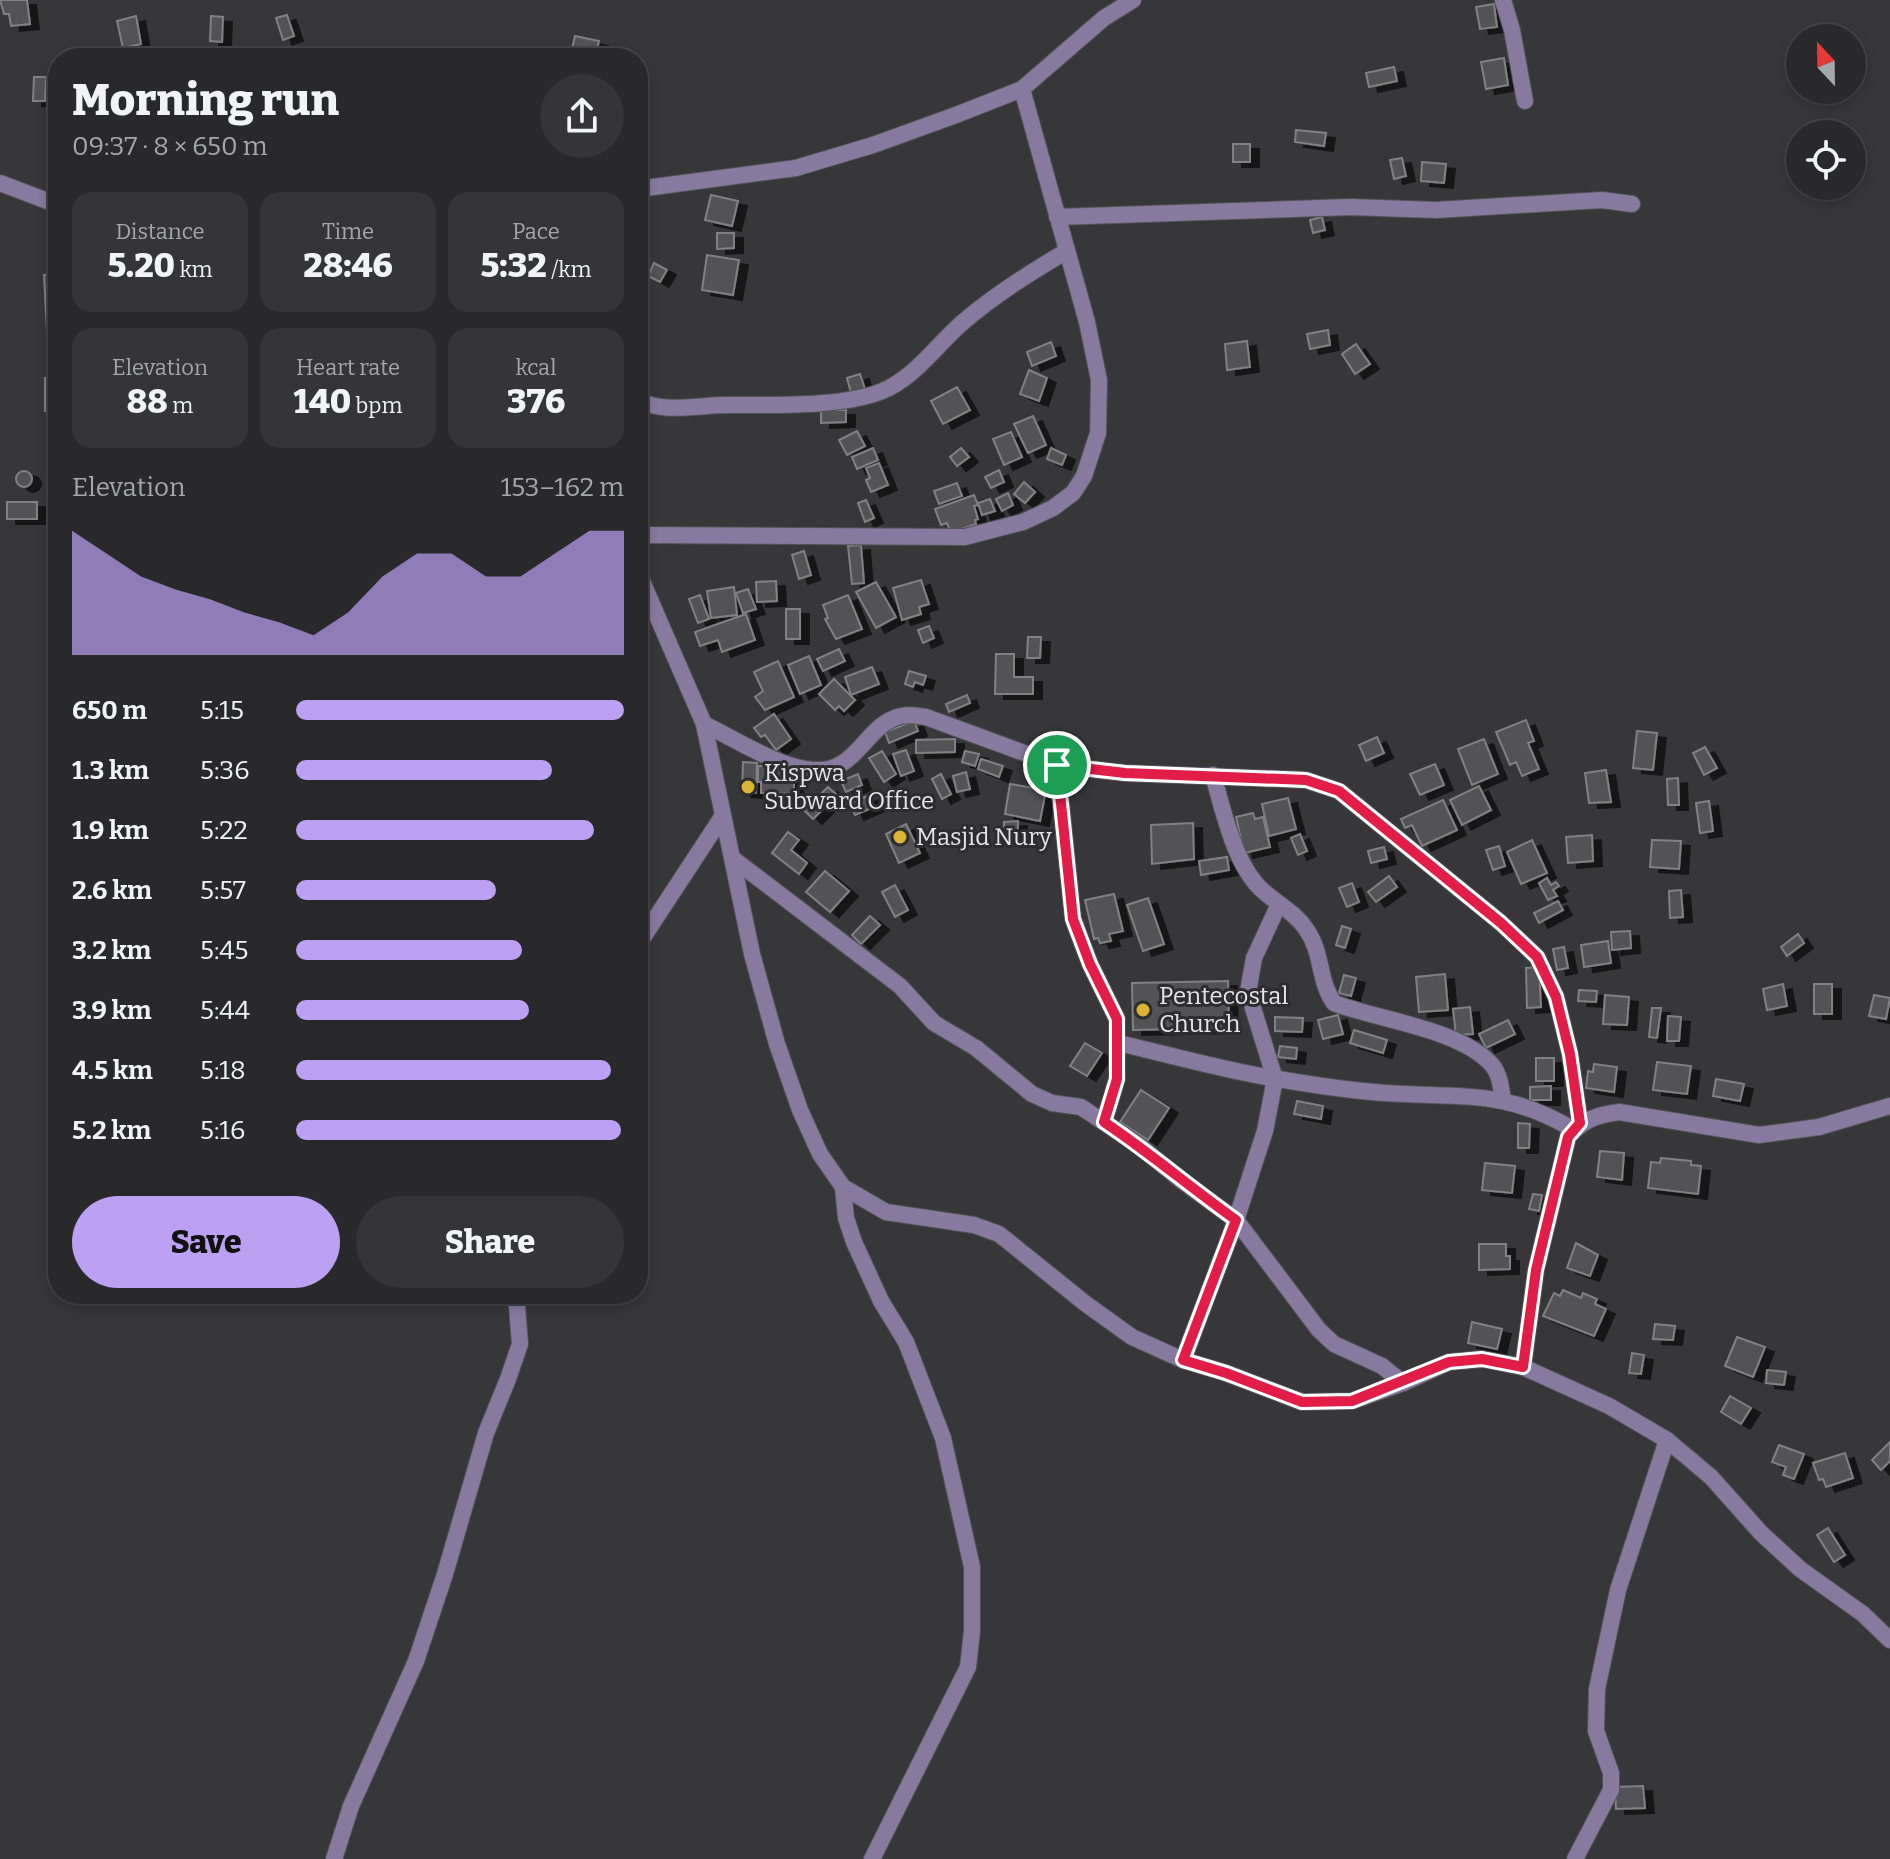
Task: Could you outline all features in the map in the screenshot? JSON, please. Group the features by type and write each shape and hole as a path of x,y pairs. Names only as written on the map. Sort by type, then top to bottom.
{"street":[{"path":"648,188 796,168 873,145 1022,89 1104,18 1133,0"},
{"path":"1503,0 1512,30 1525,101"},
{"path":"648,535 965,537 1023,522 1053,508 1073,493 1084,476 1098,433 1099,380 1087,322 1022,89"},
{"path":"0,183 48,201"},
{"path":"1057,217 1350,207 1436,210 1602,200 1632,204"},
{"path":"648,405 665,409 701,405 826,403 860,398 888,388 910,374 990,299 1022,276 1067,251"},
{"path":"648,595 704,724 752,954 777,1044 800,1110 820,1154 843,1187 886,1212 974,1225 999,1234 1132,1337 1183,1360 1302,1402 1352,1401 1449,1362 1482,1359 1523,1367 1609,1406 1667,1440 1711,1477 1761,1533 1800,1569 1863,1614 1890,1640"},
{"path":"704,724 777,760 807,769 839,767 882,725 904,715 926,717 1057,765 1125,773 1306,780 1339,791 1501,923 1537,957 1556,997 1567,1039 1577,1127"},
{"path":"1057,765 1073,919 1090,964 1117,1019 1117,1079 1104,1122"},
{"path":"1213,775 1229,830 1246,866 1258,886 1305,926 1315,944 1325,986 1334,1003 1474,1048 1494,1067 1503,1100"},
{"path":"648,930 722,817"},
{"path":"732,858 900,986 934,1023 976,1048 1032,1094 1052,1103 1081,1107 1141,1147 1236,1220 1319,1330 1334,1344 1382,1366 1403,1383"},
{"path":"1183,1360 1236,1220 1265,1131 1275,1079 1248,992 1254,958 1279,904"},
{"path":"1118,1043 1275,1079 1402,1094 1470,1095 1503,1100 1546,1113 1577,1127"},
{"path":"1523,1367 1536,1270 1568,1137 1577,1127 1596,1115 1619,1112 1759,1135 1819,1127 1890,1106"},
{"path":"843,1187 846,1218 854,1242 881,1301 906,1342 943,1438 972,1567 972,1631 968,1667 872,1859"},
{"path":"334,1859 351,1806 416,1661 445,1574 486,1433 520,1344 517,1304"},
{"path":"1575,1859 1611,1790 1611,1773 1596,1731 1597,1689 1618,1590 1667,1440"}],"building":[{"path":"0,0 27,0 30,24 11,26 9,14 4,14"},
{"path":"1494,4 1497,27 1480,29 1476,7"},
{"path":"287,15 294,36 283,40 276,18"},
{"path":"136,16 141,44 123,48 117,21"},
{"path":"211,16 223,17 222,42 210,41"},
{"path":"575,36 599,41 597,48 572,48"},
{"path":"1504,58 1508,85 1486,89 1481,62"},
{"path":"1394,67 1397,81 1369,87 1366,73"},
{"path":"34,77 46,77 45,101 33,101"},
{"path":"1296,130 1326,133 1324,146 1295,142"},
{"path":"1233,144 1250,144 1250,162 1233,162"},
{"path":"1402,158 1406,176 1394,179 1390,160"},
{"path":"1422,162 1446,164 1444,183 1421,181"},
{"path":"711,195 738,201 732,226 705,220"},
{"path":"1322,217 1325,230 1313,233 1310,220"},
{"path":"717,233 734,233 734,248 717,249"},
{"path":"707,255 739,260 733,295 702,290"},
{"path":"654,263 667,270 660,282 648,276"},
{"path":"44,275 48,275 48,350"},
{"path":"1328,330 1330,345 1310,349 1307,334"},
{"path":"1247,341 1250,367 1227,370 1225,344"},
{"path":"1051,342 1056,356 1032,366 1027,352"},
{"path":"1356,344 1370,364 1355,374 1342,354"},
{"path":"1029,370 1047,378 1039,401 1020,394"},
{"path":"860,374 865,389 851,393 847,378"},
{"path":"45,378 48,378 48,411 45,411"},
{"path":"957,387 970,410 943,424 931,401"},
{"path":"821,410 846,410 846,422 821,423"},
{"path":"1033,416 1046,445 1028,453 1014,424"},
{"path":"857,431 865,446 847,455 839,440"},
{"path":"1011,432 1022,457 1004,465 993,439"},
{"path":"873,448 878,460 857,469 852,457"},
{"path":"961,448 969,457 957,466 950,457"},
{"path":"1051,448 1066,455 1062,465 1047,459"},
{"path":"879,463 888,485 871,492 866,480 870,478 866,468"},
{"path":"999,470 1004,482 991,488 985,477"},
{"path":"24,471 30,473 30,485 24,487 18,485 16,479 18,473"},
{"path":"1024,482 1035,492 1025,503 1014,494"},
{"path":"957,483 962,496 939,504 934,491"},
{"path":"1008,493 1013,505 1002,511 996,499"},
{"path":"974,495 978,505 974,506 978,519 975,520 976,524 951,533 947,523 941,525 935,509"},
{"path":"990,499 995,511 982,515 978,503"},
{"path":"866,500 874,518 865,522 858,503"},
{"path":"7,502 37,502 37,519 7,519"},
{"path":"861,545 864,583 852,584 848,546"},
{"path":"804,551 811,575 799,579 792,555"},
{"path":"921,580 929,604 919,607 921,614 902,620 893,588"},
{"path":"776,581 777,601 757,602 756,582"},
{"path":"876,582 896,617 876,628 856,592"},
{"path":"734,587 737,615 711,618 707,591"},
{"path":"748,589 756,609 743,613 736,593"},
{"path":"700,595 709,619 698,623 689,599"},
{"path":"848,595 862,629 836,639 825,619 828,618 823,605"},
{"path":"786,609 800,609 800,639 786,639"},
{"path":"746,614 755,640 722,652 718,640 700,646 695,632"},
{"path":"929,626 934,638 923,643 918,630"},
{"path":"1028,637 1041,637 1040,658 1027,658"},
{"path":"839,649 845,661 823,671 817,659"},
{"path":"996,654 1014,654 1014,677 1033,677 1033,694 995,694"},
{"path":"809,656 821,685 800,694 788,665"},
{"path":"778,661 794,697 765,710 755,697 763,691 754,672"},
{"path":"872,667 879,684 851,695 845,677"},
{"path":"909,671 926,676 923,685 915,682 913,687 905,684"},
{"path":"834,679 855,700 844,711 839,706 835,710 819,694"},
{"path":"967,695 970,703 949,712 946,704"},
{"path":"774,714 791,739 776,750 765,735 761,737 754,728"},
{"path":"1526,720 1534,741 1528,743 1539,769 1522,776 1516,762 1510,765 1496,732"},
{"path":"914,721 918,731 889,743 885,732"},
{"path":"1637,731 1657,733 1653,770 1633,768"},
{"path":"1377,737 1384,753 1366,761 1359,745"},
{"path":"955,739 955,752 916,753 916,740"},
{"path":"1484,739 1498,774 1472,785 1458,749"},
{"path":"1705,747 1717,768 1704,775 1693,753"},
{"path":"906,750 914,771 901,776 893,754"},
{"path":"882,751 896,774 884,782 869,758"},
{"path":"965,751 979,754 975,766 962,762"},
{"path":"981,759 1003,766 999,777 978,769"},
{"path":"743,762 757,763 756,793 742,792"},
{"path":"1435,764 1444,785 1420,795 1410,774"},
{"path":"758,766 784,766 784,776 794,777 794,794 761,793"},
{"path":"1606,770 1611,802 1589,803 1585,773"},
{"path":"966,772 970,789 957,792 953,776"},
{"path":"858,774 862,785 846,792 841,781"},
{"path":"941,774 951,794 942,799 932,779"},
{"path":"1678,778 1679,805 1668,805 1667,779"},
{"path":"1010,784 1046,790 1040,821 1005,814"},
{"path":"1479,786 1491,810 1462,825 1450,800"},
{"path":"828,787 837,795 813,819 804,810"},
{"path":"869,795 874,807 855,815 850,804"},
{"path":"1288,798 1296,829 1269,836 1262,804"},
{"path":"1443,800 1457,830 1422,846 1412,825 1405,828 1401,819"},
{"path":"1709,801 1713,831 1700,833 1696,803"},
{"path":"1253,813 1255,819 1263,817 1270,847 1244,853 1236,817"},
{"path":"1018,821 1018,838 1004,838 1004,822"},
{"path":"1193,823 1194,859 1152,864 1151,825"},
{"path":"906,824 920,853 899,863 886,834"},
{"path":"788,832 799,840 791,850 807,863 799,874 772,853"},
{"path":"1300,834 1307,851 1298,855 1291,838"},
{"path":"1592,835 1593,861 1568,863 1566,837"},
{"path":"1532,840 1547,873 1521,884 1507,852"},
{"path":"1652,840 1681,841 1679,869 1650,867"},
{"path":"1499,846 1505,866 1493,870 1486,850"},
{"path":"1384,847 1387,859 1371,863 1368,851"},
{"path":"1227,857 1229,870 1201,875 1199,861"},
{"path":"825,871 849,891 830,912 806,892"},
{"path":"1389,876 1397,887 1376,902 1368,892"},
{"path":"1547,878 1551,885 1556,882 1559,886 1553,890 1557,896 1548,900 1539,883"},
{"path":"1352,883 1359,902 1347,907 1339,888"},
{"path":"895,885 908,910 895,917 882,892"},
{"path":"1681,890 1683,917 1670,918 1669,891"},
{"path":"1114,894 1123,931 1109,934 1111,941 1100,943 1098,938 1094,939 1085,900"},
{"path":"1148,898 1164,944 1143,951 1127,905"},
{"path":"1558,901 1563,910 1539,923 1534,913"},
{"path":"870,916 880,925 861,944 852,935"},
{"path":"1342,926 1351,929 1345,948 1336,945"},
{"path":"1630,931 1631,948 1612,950 1611,932"},
{"path":"1798,934 1804,943 1787,956 1781,947"},
{"path":"1608,941 1611,963 1584,967 1581,945"},
{"path":"1564,947 1568,968 1557,970 1553,949"},
{"path":"1539,967 1541,1007 1527,1008 1526,968"},
{"path":"1445,974 1448,1010 1419,1012 1416,977"},
{"path":"1344,975 1356,978 1351,996 1339,993"},
{"path":"1228,981 1229,1028 1133,1030 1132,983"},
{"path":"1783,984 1787,1006 1767,1010 1763,989"},
{"path":"1814,984 1832,984 1832,1014 1814,1014"},
{"path":"1579,990 1597,991 1596,1002 1578,1001"},
{"path":"1605,995 1629,997 1627,1025 1603,1024"},
{"path":"1874,995 1890,998 1886,1019 1869,1016"},
{"path":"1470,1007 1473,1034 1456,1035 1453,1009"},
{"path":"1652,1008 1661,1008 1657,1038 1649,1037"},
{"path":"1338,1015 1343,1034 1323,1039 1318,1020"},
{"path":"1668,1016 1681,1017 1679,1041 1667,1041"},
{"path":"1275,1017 1303,1018 1302,1032 1275,1031"},
{"path":"1508,1020 1515,1034 1486,1048 1479,1034"},
{"path":"1354,1030 1387,1040 1383,1053 1350,1043"},
{"path":"1085,1043 1102,1053 1087,1076 1070,1066"},
{"path":"1280,1046 1297,1048 1296,1059 1278,1057"},
{"path":"1536,1058 1554,1058 1554,1081 1536,1081"},
{"path":"1657,1062 1691,1066 1687,1094 1653,1090"},
{"path":"1594,1064 1617,1067 1614,1092 1586,1088 1588,1071 1593,1072"},
{"path":"1716,1079 1744,1084 1740,1101 1713,1096"},
{"path":"1551,1086 1551,1100 1530,1100 1530,1087"},
{"path":"1141,1090 1169,1108 1148,1140 1120,1122"},
{"path":"1297,1101 1323,1106 1321,1119 1294,1114"},
{"path":"1518,1123 1530,1124 1529,1148 1518,1148"},
{"path":"1600,1151 1624,1153 1622,1180 1597,1177"},
{"path":"1661,1158 1691,1161 1691,1165 1701,1166 1698,1194 1648,1188 1651,1162 1660,1163"},
{"path":"1485,1163 1515,1166 1512,1193 1482,1190"},
{"path":"1533,1194 1542,1195 1539,1211 1529,1209"},
{"path":"1576,1243 1598,1255 1590,1276 1567,1268"},
{"path":"1479,1244 1506,1244 1510,1269 1479,1270"},
{"path":"1563,1290 1581,1298 1583,1293 1597,1299 1595,1304 1606,1309 1594,1336 1543,1316 1554,1293 1560,1296"},
{"path":"1472,1322 1502,1329 1497,1349 1468,1343"},
{"path":"1655,1324 1675,1326 1673,1340 1653,1339"},
{"path":"1737,1337 1765,1347 1753,1377 1725,1366"},
{"path":"1632,1353 1644,1355 1641,1374 1629,1373"},
{"path":"1767,1370 1786,1372 1784,1385 1766,1383"},
{"path":"1730,1396 1751,1408 1741,1424 1721,1412"},
{"path":"1890,1442 1890,1461 1881,1470 1872,1460"},
{"path":"1779,1445 1804,1454 1794,1479 1783,1475 1786,1467 1772,1462"},
{"path":"1845,1453 1853,1478 1826,1487 1823,1479 1819,1480 1813,1463"},
{"path":"1828,1528 1845,1555 1834,1562 1817,1535"},
{"path":"1643,1786 1645,1808 1616,1809 1615,1787"}],"place":[{"name":"Kispwa Subward Office","path":"748,787"},
{"name":"Masjid Nury","path":"900,837"},
{"name":"Pentecostal Church","path":"1143,1010"}],"route":[{"path":"1057,765 1125,773 1306,780 1339,791 1501,923 1537,957 1556,997 1570,1054 1580,1123 1568,1137 1536,1270 1523,1367 1482,1359 1449,1362 1352,1401 1302,1402 1183,1360 1236,1220 1104,1122 1117,1079 1117,1019 1090,964 1073,919 1057,765"}]}
